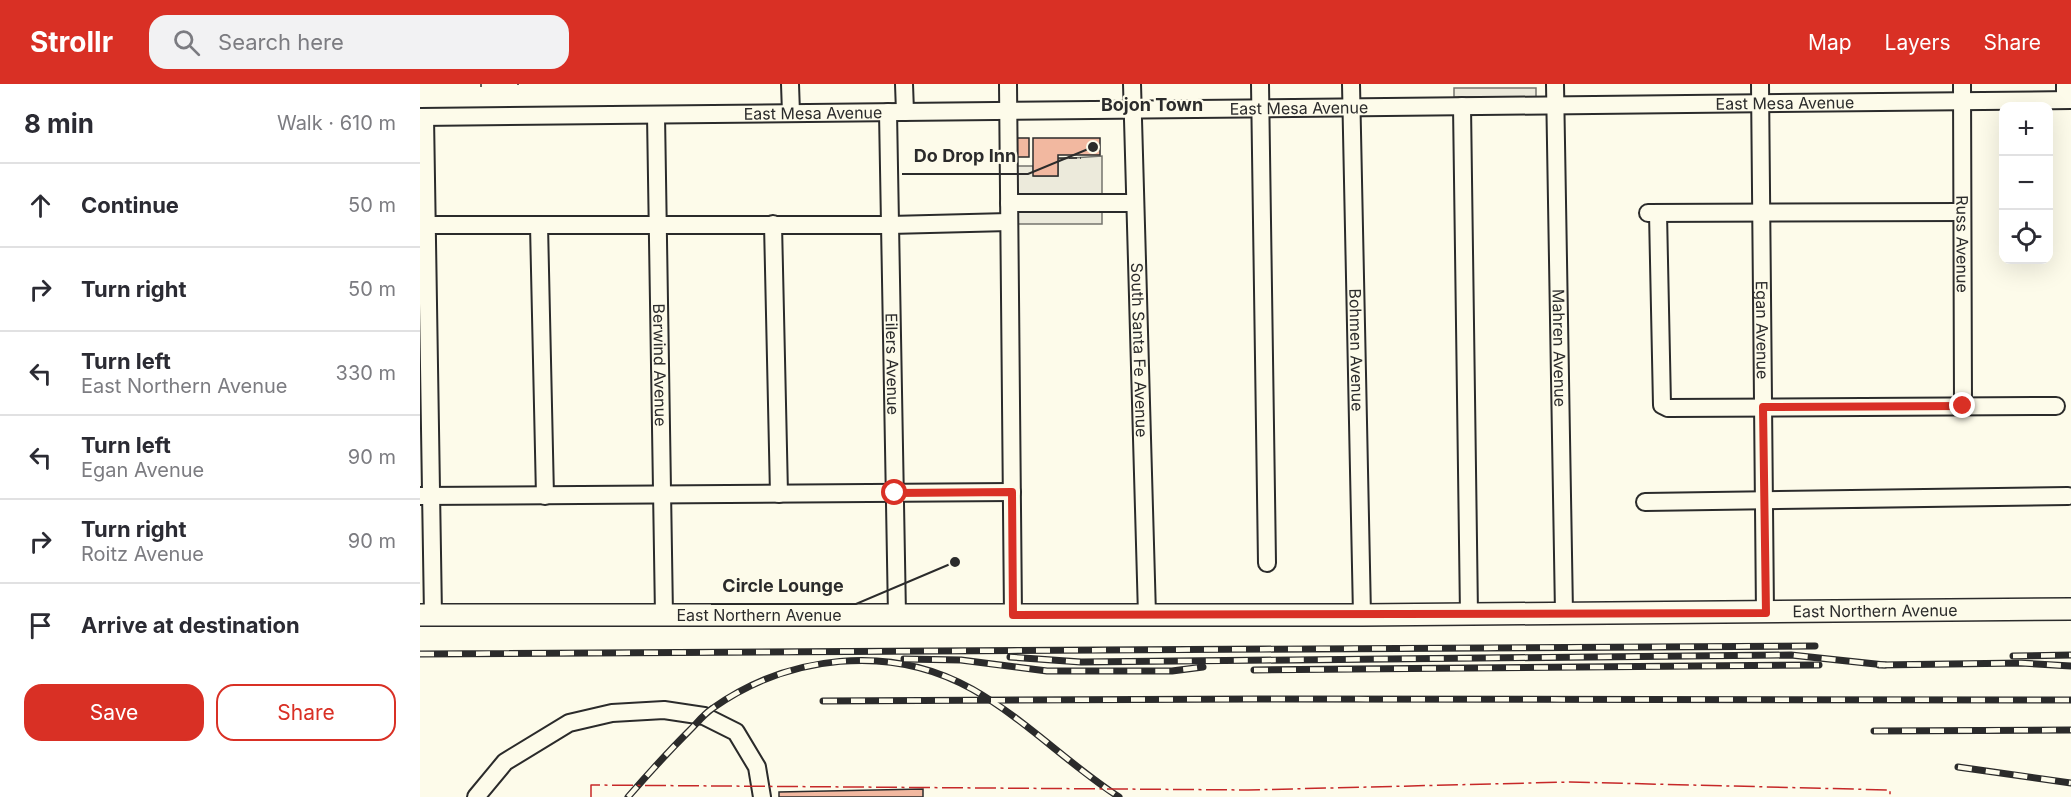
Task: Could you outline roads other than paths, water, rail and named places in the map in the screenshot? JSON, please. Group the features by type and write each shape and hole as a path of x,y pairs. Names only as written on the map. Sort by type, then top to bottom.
{"main road":[{"name":"East Northern Avenue","path":"426,615 1362,615 2071,609"}],"street":[{"path":"790,84 790,113"},
{"name":"Eilers Avenue","path":"897,615 890,225 897,112 904,84"},
{"path":"1008,84 1013,615"},
{"name":"South Santa Fe Avenue","path":"1132,84 1147,615"},
{"path":"1260,84 1267,563"},
{"name":"Bohmen Avenue","path":"1351,84 1362,615"},
{"name":"Mahren Avenue","path":"1556,84 1564,613"},
{"name":"Egan Avenue","path":"1760,84 1766,613"},
{"name":"Russ Avenue","path":"1962,84 1963,406"},
{"name":"East Mesa Avenue","path":"422,117 1962,101 2067,95"},
{"path":"1462,106 1469,614"},
{"name":"Berwind Avenue","path":"656,115 664,615"},
{"path":"422,117 426,615"},
{"path":"1009,203 1135,203"},
{"path":"1962,213 1653,213 1662,405 1668,408 2056,406"},
{"path":"423,225 890,225 1010,222"},
{"path":"773,224 779,494"},
{"path":"539,225 545,496"},
{"path":"425,496 1012,492"},
{"path":"1645,501 2068,496"},
{"path":"476,797 505,762 569,723 612,713 664,710 705,716 736,732 757,767 762,797"}],"railway":[{"path":"420,654 1815,646"},
{"path":"1010,657 1081,662 1791,655 1885,665"},
{"path":"2013,656 2071,655"},
{"path":"904,659 961,660 1047,671 1172,671 1203,667"},
{"path":"628,797 713,708 742,690 774,676 840,661 874,661 907,665 940,674 972,689 1010,714 1119,797"},
{"path":"1879,665 2021,663 2071,666"},
{"path":"1254,670 1819,665"},
{"path":"823,701 2071,700"},
{"path":"1874,731 2071,730"},
{"path":"1958,767 2071,783"}],"place":[{"name":"Do Drop Inn","path":"1093,147"},
{"name":"Circle Lounge","path":"955,562"}],"district":[{"name":"Bojon Town","path":"1152,104"}]}
